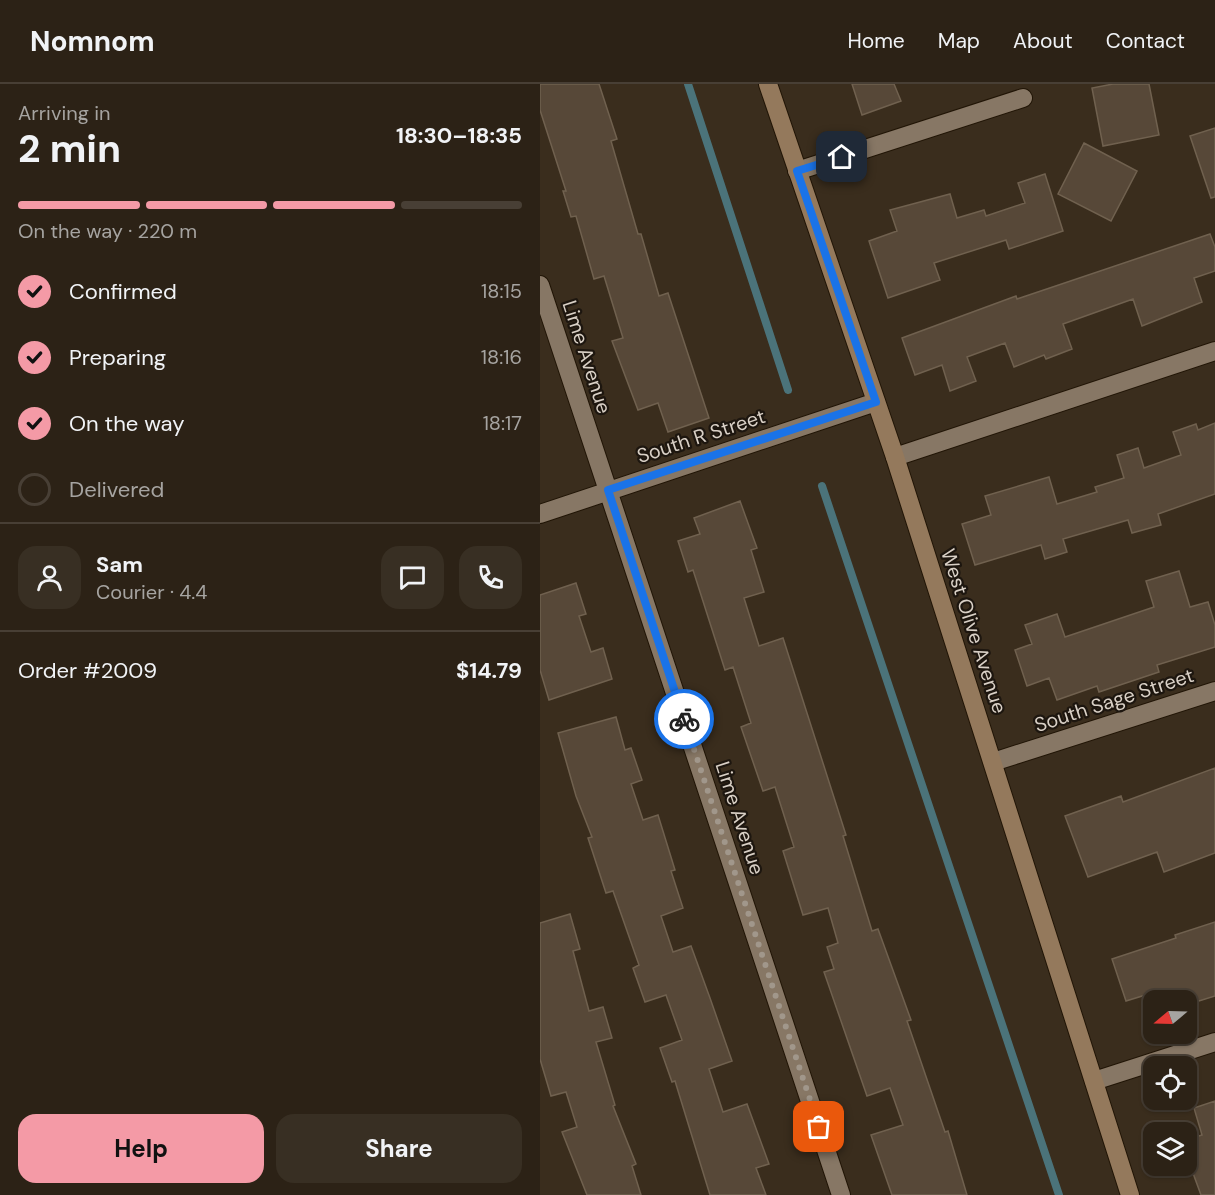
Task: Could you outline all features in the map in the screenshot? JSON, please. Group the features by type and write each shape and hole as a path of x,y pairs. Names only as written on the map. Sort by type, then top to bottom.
{"street":[{"name":"West Olive Avenue","path":"768,84 895,457 1131,1195"},
{"path":"797,171 1023,98"},
{"name":"Lime Avenue","path":"540,285 841,1195"},
{"path":"895,457 1215,351"},
{"name":"South R Street","path":"540,514 876,402"},
{"name":"South Sage Street","path":"993,762 1215,691"},
{"path":"1094,1081 1215,1042"}],"building":[{"path":"540,84 599,84 617,139 611,141 638,234 641,234 659,296 668,293 709,418 668,432 658,403 638,410 612,341 623,338 604,276 594,279 576,216 571,217 563,191 566,191 540,110"},
{"path":"852,84 894,84 901,101 862,115"},
{"path":"1113,84 1149,84 1159,135 1103,146 1092,88"},
{"path":"1215,128 1215,197 1211,198 1190,136"},
{"path":"1084,143 1137,171 1111,221 1058,194"},
{"path":"1045,174 1063,231 1009,249 1006,240 934,263 940,280 888,298 869,241 897,231 890,210 950,194 957,218 984,210 986,216 1025,203 1018,183"},
{"path":"1210,234 1215,247 1215,271 1194,278 1202,302 1142,326 1133,299 1063,324 1072,349 1046,359 1044,355 1014,367 1005,343 967,357 976,381 950,391 942,365 915,375 902,338 1016,296 1017,299"},
{"path":"1215,423 1215,494 1158,514 1161,525 1132,533 1128,520 1063,539 1067,552 1045,559 1041,545 975,565 962,524 991,515 985,496 1049,477 1057,504 1097,492 1095,487 1124,478 1117,455 1138,448 1144,468 1181,455 1173,432 1196,424 1198,430"},
{"path":"740,501 757,548 751,550 764,592 744,598 759,646 783,638 846,835 843,836 872,931 878,929 911,1020 907,1021 945,1132 948,1131 967,1195 892,1195 871,1135 903,1125 890,1088 867,1096 824,972 834,969 827,947 838,943 828,908 803,915 783,851 794,847 775,787 763,791 741,727 751,723 733,667 725,670 693,570 688,572 678,541 700,534 694,518"},
{"path":"1179,571 1190,607 1208,602 1215,625 1215,647 1157,665 1159,672 1099,692 1097,686 1057,700 1049,678 1027,686 1015,650 1032,644 1025,625 1057,614 1065,637 1154,607 1146,581"},
{"path":"576,583 586,614 579,616 591,652 603,648 612,679 549,700 540,670 540,595"},
{"path":"616,717 625,750 631,748 642,780 631,784 643,820 658,815 675,870 671,871 683,908 661,916 673,952 691,946 732,1061 709,1069 723,1112 747,1104 769,1164 756,1168 766,1195 710,1195 675,1081 672,1082 660,1048 682,1040 666,995 645,1002 633,968 639,965 613,891 606,893 588,838 592,837 576,796 558,733"},
{"path":"1215,768 1215,853 1164,872 1157,852 1088,877 1065,816 1121,796 1123,802"},
{"path":"570,914 580,949 573,951 589,1011 603,1007 612,1038 596,1042 615,1105 613,1106 636,1164 632,1166 641,1195 587,1195 562,1132 577,1127 566,1092 551,1096 540,1059 540,923"},
{"path":"1215,922 1215,996 1197,1002 1197,990 1143,990 1143,996 1126,1001 1112,959 1176,938 1175,935"},
{"path":"1215,1101 1215,1195 1201,1195 1194,1176 1197,1176 1197,1137 1202,1135 1195,1110 1197,1110 1197,1107"}],"waterway":[{"path":"688,84 788,390"},
{"path":"822,486 1059,1195"}],"way so far":[{"path":"684,719 819,1127"}],"route":[{"path":"684,719 608,490 876,402 797,171 842,157"}]}
